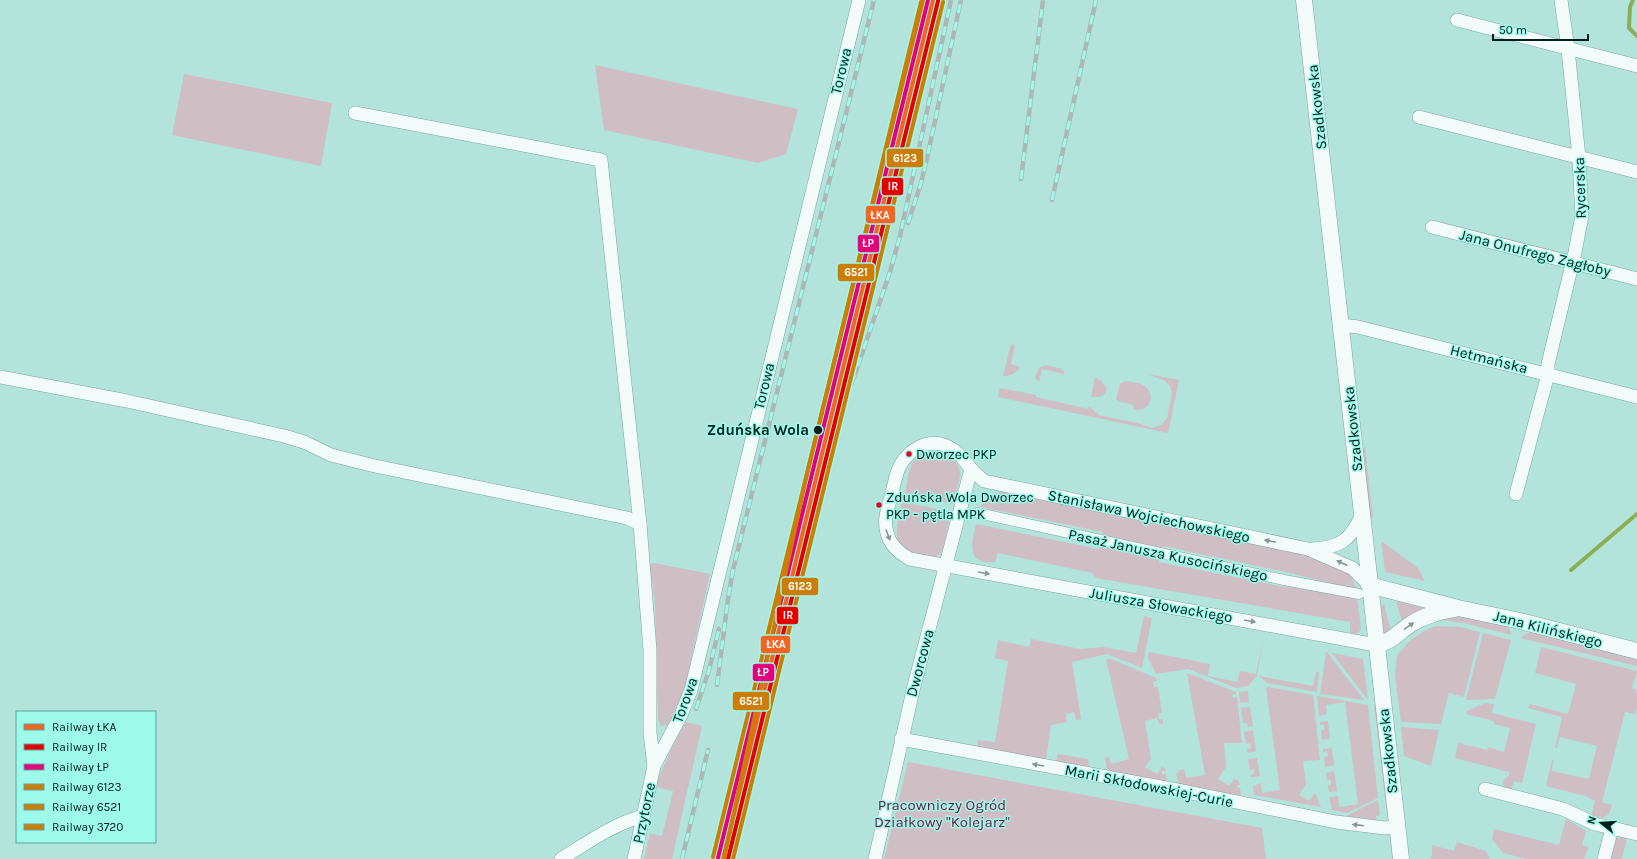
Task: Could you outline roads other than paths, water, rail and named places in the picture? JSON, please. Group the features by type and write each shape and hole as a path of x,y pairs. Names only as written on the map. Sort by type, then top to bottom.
{"street":[{"name":"Torowa","path":"654,766 681,715 691,690 859,0"},
{"name":"Szadkowska","path":"1304,0 1362,514 1364,590 1376,645 1400,859"},
{"name":"Rycerska","path":"1516,494 1548,374 1548,364 1582,224 1579,158 1568,49 1561,0"},
{"path":"1457,20 1637,66"},
{"path":"355,113 601,160 640,524 650,650 650,733 654,766"},
{"path":"1419,117 1637,172"},
{"name":"Jana Onufrego Zagłoby","path":"1432,227 1573,262 1637,280"},
{"name":"Hetmańska","path":"1341,325 1358,327 1637,397"},
{"path":"0,377 126,401 284,436 304,442 331,455 376,466 627,518 640,524"},
{"name":"Stanisława Wojciechowskiego","path":"946,566 910,559 903,555 890,540 885,524 898,470 902,462 909,454 919,447 931,443 943,444 956,451 971,469 984,481 1308,549 1352,568 1364,590"},
{"name":"Dworcowa","path":"875,859 901,739 971,469"},
{"name":"Pasaż Janusza Kusocińskiego","path":"978,513 1284,580 1364,590"},
{"name":"Stanisława Wojciechowskiego","path":"1308,549 1327,548 1339,544 1348,538 1362,514"},
{"name":"Juliusza Słowackiego","path":"946,566 1376,645"},
{"name":"Jana Kilińskiego","path":"1364,590 1520,621 1637,651"},
{"name":"Jana Kilińskiego","path":"1376,645 1387,643 1410,624 1428,614 1458,608"},
{"name":"Marii Skłodowskiej-Curie","path":"901,739 1170,789 1336,822 1385,828 1397,827"},
{"name":"Przytorze","path":"634,859 654,766"},
{"path":"1485,789 1563,809 1595,824 1637,834"},
{"path":"561,859 611,829 632,819 643,816"},
{"path":"1604,859 1612,828"}],"waterway":[{"path":"1633,0 1630,7 1629,28 1637,36"},
{"path":"1571,570 1637,514"}],"railway":[{"path":"717,685 733,570 874,0"},
{"path":"852,383 890,272 900,236 951,0"},
{"path":"908,223 921,183 927,158 961,0"},
{"path":"1021,179 1043,0"},
{"path":"1052,200 1096,0"},
{"path":"696,709 709,670 719,629"},
{"path":"682,859 708,750"}],"rail line":[{"name":"6521","path":"713,857 923,0"},
{"name":"ŁP","path":"718,858 928,0"},
{"name":"ŁKA","path":"723,859 933,0"},
{"name":"IR","path":"728,859 938,1"},
{"name":"3720","path":"724,859 806,478 921,2"},
{"name":"6123","path":"733,859 943,2"}],"place":[{"name":"Zduńska Wola","path":"818,430"},
{"name":"Dworzec PKP","path":"909,454"},
{"name":"Zduńska Wola Dworzec PKP - pętla MPK","path":"879,505"}],"park label":[{"name":"Pracowniczy Ogród Działkowy \"Kolejarz\"","path":"942,814"}]}
